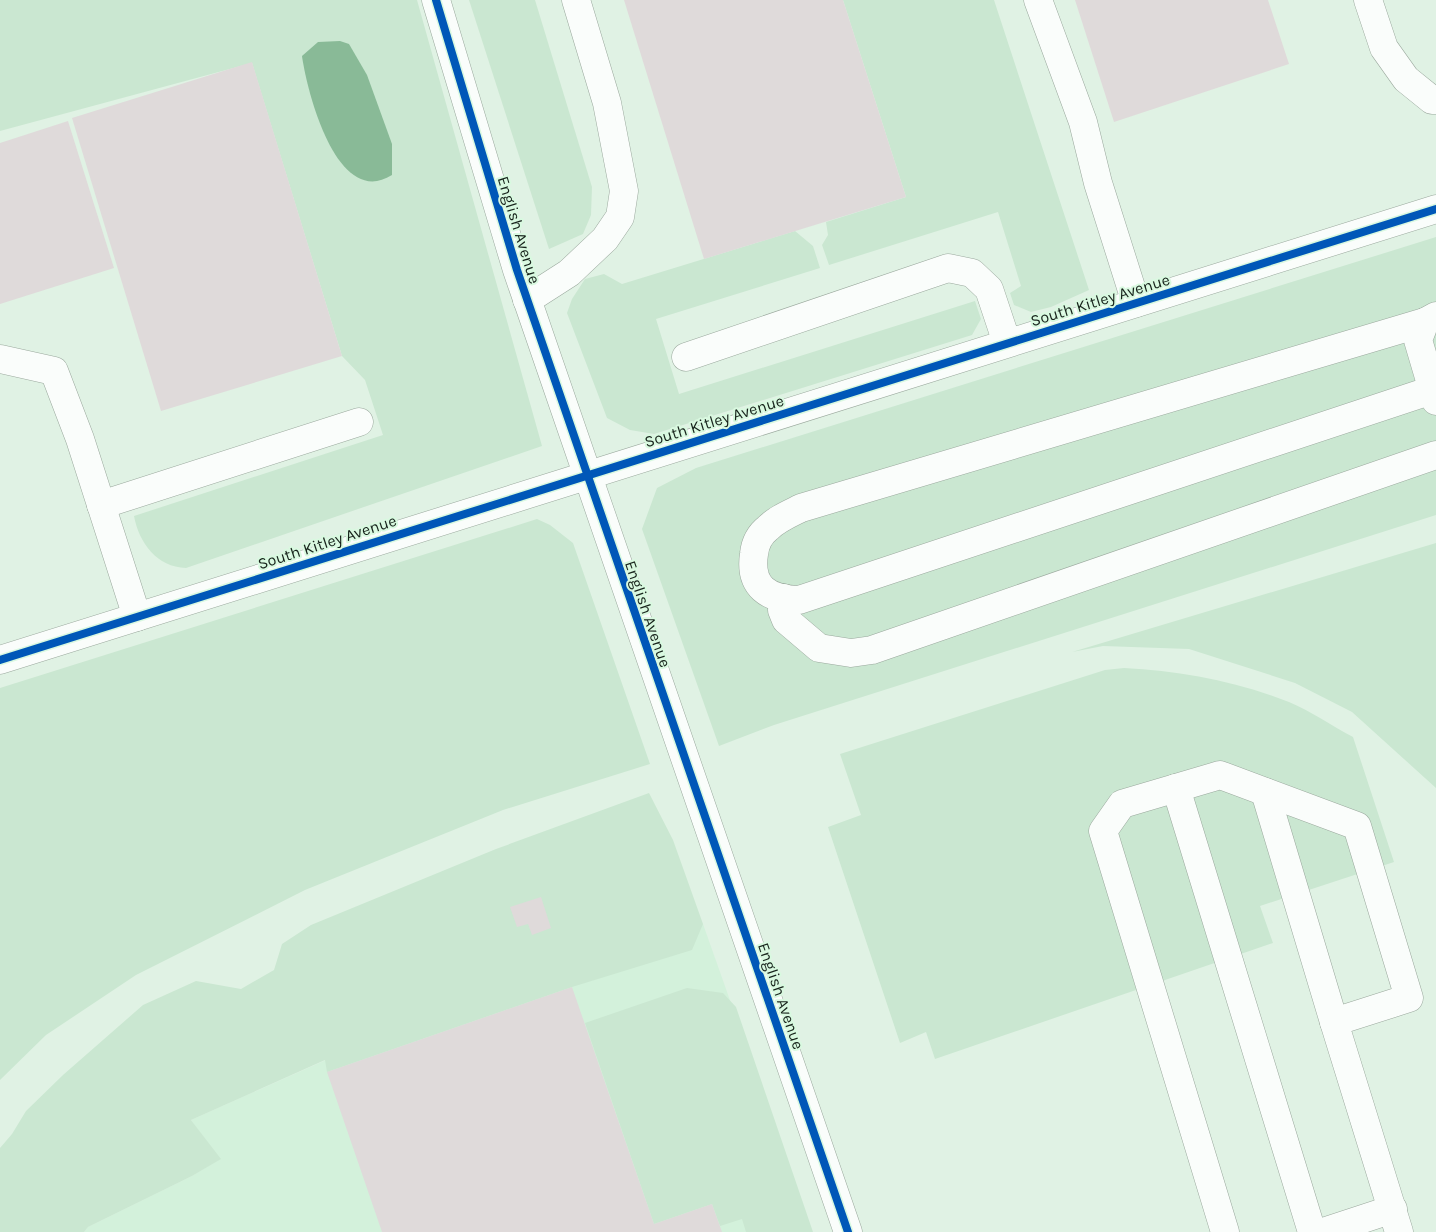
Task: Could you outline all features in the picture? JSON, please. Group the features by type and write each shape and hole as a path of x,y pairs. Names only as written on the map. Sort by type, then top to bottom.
{"street":[{"name":"English Avenue","path":"436,0 527,300 848,1232"},
{"path":"527,300 569,273 605,239 620,217 624,191 607,103 576,0"},
{"path":"1038,0 1083,122 1098,184 1136,303"},
{"path":"1368,0 1384,48 1406,79 1432,100 1436,100"},
{"name":"South Kitley Avenue","path":"0,660 1436,209"},
{"path":"686,357 948,268 972,273 989,289 1007,343"},
{"path":"1431,319 1418,340 1434,395 799,600 768,594 756,582 752,569 755,544 767,528 801,508 1431,319"},
{"path":"0,359 54,371 80,438 137,617"},
{"path":"101,505 359,422"},
{"path":"784,598 782,610 786,620 819,648 851,653 872,650 1436,455"},
{"path":"1226,1232 1103,831 1122,804 1220,775 1357,826 1409,998 1334,1022"},
{"path":"1176,788 1312,1232"},
{"path":"1265,792 1396,1221 1323,1232"}],"shaded area":[{"path":"0,0 417,0 542,446 186,568 176,567 158,558 145,544 136,526 134,516 383,435 365,380 342,356 252,63 0,131"},
{"path":"469,0 535,0 592,187 591,215 583,234 549,249"},
{"path":"843,0 994,0 1089,290 1051,307 1031,312 1014,305 1010,293 1021,286 998,212 829,265 822,245 828,235 826,222 906,197"},
{"path":"340,41 349,44 367,75 392,144 392,175 373,181 355,176 341,162 328,142 310,95 302,56 318,42"},
{"path":"795,231 813,246 820,268 656,319 679,394 975,301 981,319 972,335 654,434 630,430 607,418 567,313 572,299 585,279 604,274 622,284"},
{"path":"1436,237 1436,515 774,725 719,746 642,529 657,488 696,468"},
{"path":"537,519 550,525 573,543 650,764 503,810 305,890 136,975 46,1035 0,1080 0,688"},
{"path":"1436,543 1436,788 1352,712 1295,683 1189,649 1103,646 1072,652"},
{"path":"1124,668 1208,678 1249,688 1289,702 1353,737 1394,862 1260,906 1273,943 935,1059 926,1032 900,1043 828,827 861,815 840,754 1105,670"},
{"path":"649,793 673,840 703,924 692,950 572,987 327,1072 325,1060 191,1120 221,1159 192,1176 88,1227 84,1232 0,1232 0,1148 12,1134 26,1111 63,1075 143,1005 196,981 241,989 274,970 282,944 311,925 496,849"},
{"path":"703,924 812,1232 84,1232 88,1227 192,1176 220,1159 191,1120 326,1060"},
{"path":"687,988 723,993 736,1007 813,1232 746,1232 742,1219 720,1226 712,1204 654,1224 585,1023"}],"building":[{"path":"624,0 843,0 906,197 704,259"},
{"path":"1075,0 1268,0 1289,64 1114,122"},
{"path":"252,62 342,356 161,411 72,118"},
{"path":"68,121 114,268 0,304 0,143"},
{"path":"541,897 551,928 532,935 528,924 517,927 510,907"},
{"path":"572,987 654,1224 712,1204 722,1232 382,1232 327,1072"}],"cycle path":[{"path":"436,0 517,270 848,1232"},
{"path":"0,660 1436,209"}]}
